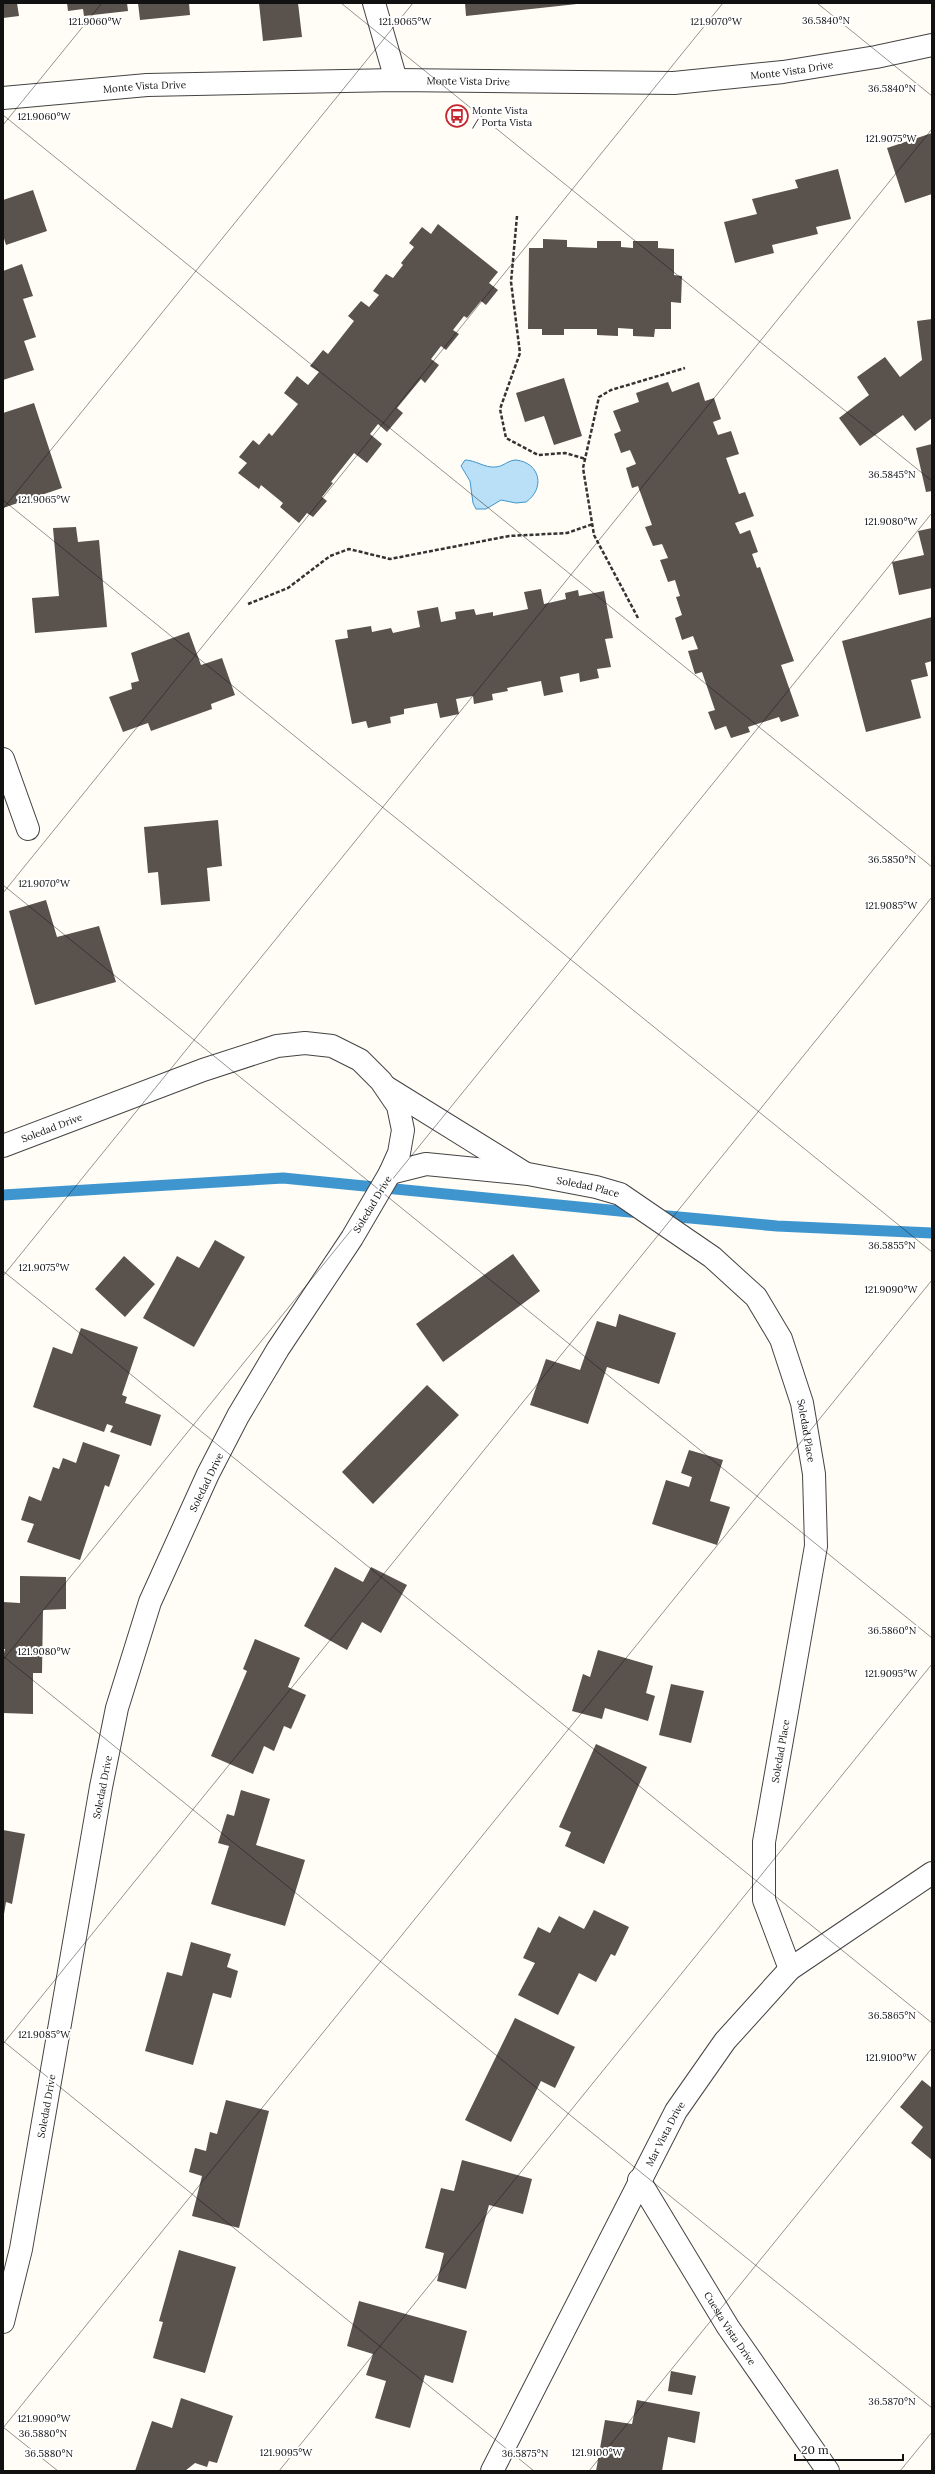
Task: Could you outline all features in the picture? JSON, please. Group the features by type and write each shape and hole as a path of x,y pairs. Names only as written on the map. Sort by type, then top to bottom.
{"street":[{"path":"374,3 396,80"},
{"name":"Monte Vista Drive","path":"3,98 147,85 396,80 674,82 783,72 876,57 932,45"},
{"path":"3,759 28,829"},
{"name":"Soledad Drive","path":"3,1146 202,1070 277,1046 305,1043 332,1046 360,1060 386,1087 398,1106 403,1130 399,1154 390,1173 352,1238 278,1349 238,1416 208,1474 150,1602 117,1708 101,1787 21,2249 3,2322"},
{"path":"386,1087 528,1174"},
{"name":"Soledad Place","path":"390,1173 426,1164 528,1174 596,1187 620,1194 712,1257 756,1297 781,1339 800,1396 814,1474 816,1546 764,1842 764,1900 790,1970"},
{"name":"Mar Vista Drive","path":"492,2471 639,2180 676,2111 725,2041 790,1970 932,1873"},
{"name":"Cuesta Vista Drive","path":"639,2180 728,2327 828,2471"}],"path":[{"path":"517,216 511,282 520,353 500,409 506,438 538,455 565,453 586,459"},
{"path":"638,618 594,536 584,468 599,397 611,390 685,368"},
{"path":"248,604 288,588 330,556 349,549 390,559 509,536 567,533 593,524"}],"water":[{"path":"465,460 491,467 498,467 513,460 524,462 531,466 538,477 536,490 532,497 526,502 516,503 501,500 486,509 476,509 473,503 470,481 461,466"}],"building":[{"path":"3,3 17,3 19,16 3,18"},
{"path":"67,3 127,3 128,11 84,16 83,9 68,11"},
{"path":"138,3 189,3 190,15 140,20"},
{"path":"259,3 298,3 302,37 263,41"},
{"path":"465,3 577,3 577,4 466,16"},
{"path":"932,133 932,194 905,203 887,148"},
{"path":"838,169 851,219 816,227 818,234 772,245 774,253 735,263 724,222 757,214 752,199 798,188 795,180"},
{"path":"33,190 47,231 6,245 3,235 3,200"},
{"path":"438,224 498,272 489,283 498,290 486,305 481,301 467,318 464,316 453,330 459,334 446,350 441,346 431,359 439,365 425,383 421,379 397,408 403,413 387,432 378,424 370,434 382,444 367,463 354,453 331,482 333,483 322,497 327,501 313,517 307,513 299,523 280,507 283,503 261,485 259,489 238,473 247,463 239,457 253,440 259,445 269,433 272,436 298,404 284,393 297,376 308,385 319,372 310,366 323,350 328,354 354,321 348,316 361,301 369,307 379,295 373,291 386,274 393,278 403,265 401,263 414,247 409,243 422,227 431,234"},
{"path":"543,239 567,240 567,247 597,248 597,241 621,241 621,247 633,248 633,241 658,241 658,248 674,249 674,275 682,276 681,303 671,302 671,329 655,329 654,337 633,336 633,329 618,328 618,336 597,335 597,329 564,329 564,335 542,335 542,329 528,329 529,248 543,248"},
{"path":"22,264 33,296 23,299 36,337 24,341 34,370 3,380 3,271"},
{"path":"932,319 932,418 915,431 903,415 860,446 839,418 869,395 857,377 885,357 900,377 922,360 917,321"},
{"path":"564,378 582,436 554,445 544,416 525,422 516,393"},
{"path":"668,382 672,392 699,382 705,401 714,398 721,419 713,422 718,435 731,431 739,454 726,458 739,494 745,492 754,516 735,523 740,534 750,530 758,552 752,554 757,568 760,567 794,661 781,665 799,716 781,722 779,717 748,727 750,732 731,738 726,726 715,730 708,712 715,710 702,672 695,674 688,651 698,649 693,636 682,640 675,618 682,615 676,597 680,596 675,580 668,582 660,560 668,558 662,544 653,546 645,527 652,525 638,486 632,488 626,468 636,464 630,450 621,453 614,434 621,431 613,411 639,402 636,393"},
{"path":"34,403 62,488 3,508 3,413"},
{"path":"932,444 932,491 926,492 916,448"},
{"path":"76,527 78,542 99,540 107,627 35,633 32,598 59,596 53,528"},
{"path":"932,528 932,588 899,595 892,562 924,555 918,531"},
{"path":"541,589 544,604 566,599 565,593 578,590 579,596 604,591 613,638 605,639 611,667 597,669 599,678 580,682 579,673 560,677 563,692 544,696 541,681 507,688 508,691 492,694 493,700 474,704 473,696 456,699 459,714 440,718 437,703 404,709 404,714 390,717 391,723 368,728 366,721 352,724 335,640 348,638 347,630 371,626 372,632 391,628 393,633 420,627 417,611 438,607 441,622 456,619 455,612 474,609 476,615 493,612 493,616 528,609 524,592"},
{"path":"932,617 932,661 925,663 928,676 911,680 921,718 866,732 842,641"},
{"path":"189,632 201,665 222,658 235,695 211,704 212,709 151,731 148,723 123,732 109,697 132,689 131,683 139,681 131,653"},
{"path":"218,820 222,866 207,868 210,901 161,905 158,872 148,873 144,827"},
{"path":"46,900 57,937 99,926 116,982 35,1005 9,911"},
{"path":"215,1240 245,1257 194,1347 143,1318 177,1256 199,1268"},
{"path":"513,1254 540,1291 443,1362 416,1324"},
{"path":"124,1256 155,1284 125,1317 95,1289"},
{"path":"619,1314 676,1333 659,1384 607,1367 588,1424 530,1405 546,1359 580,1370 597,1321 616,1327"},
{"path":"81,1328 138,1347 122,1395 127,1397 125,1403 161,1415 151,1446 110,1432 113,1426 107,1424 104,1432 33,1407 53,1347 72,1354"},
{"path":"427,1385 459,1415 373,1504 342,1472"},
{"path":"83,1442 120,1455 109,1487 105,1485 80,1560 27,1542 34,1524 21,1520 29,1496 41,1501 53,1467 59,1469 63,1458 76,1463"},
{"path":"689,1450 723,1460 710,1501 730,1507 717,1545 652,1524 666,1480 689,1487 692,1477 681,1473"},
{"path":"335,1567 363,1582 371,1567 407,1585 381,1633 362,1622 347,1650 304,1626"},
{"path":"20,1576 66,1577 66,1609 43,1610 42,1673 33,1673 33,1714 3,1713 3,1657 5,1649 3,1649 3,1602 20,1603"},
{"path":"255,1639 300,1658 288,1687 306,1695 291,1729 284,1726 274,1751 264,1746 253,1774 211,1756 247,1671 243,1669"},
{"path":"598,1650 653,1666 646,1693 655,1696 648,1721 605,1708 602,1719 572,1711 583,1674 590,1677"},
{"path":"671,1684 704,1691 691,1743 659,1735"},
{"path":"596,1744 647,1767 604,1864 565,1846 571,1832 559,1827"},
{"path":"241,1790 270,1799 256,1845 305,1860 285,1926 211,1904 229,1846 218,1843 227,1814 234,1816"},
{"path":"3,1830 25,1834 12,1904 6,1902 4,1914"},
{"path":"594,1910 629,1927 615,1956 611,1954 596,1982 579,1973 558,2015 518,1995 535,1963 523,1958 538,1927 550,1933 559,1916 584,1929"},
{"path":"191,1942 231,1954 227,1967 238,1971 231,1998 213,1993 193,2065 145,2051 167,1972 182,1976"},
{"path":"515,2018 575,2047 555,2088 541,2081 511,2142 465,2120"},
{"path":"922,2080 932,2088 932,2160 911,2143 923,2127 900,2107"},
{"path":"226,2100 269,2111 239,2228 192,2216 202,2176 189,2172 195,2148 206,2151 210,2132 217,2134"},
{"path":"462,2160 532,2179 523,2214 489,2205 466,2289 437,2281 444,2253 425,2248 441,2188 454,2191"},
{"path":"179,2250 236,2267 205,2373 153,2358 163,2322 159,2321"},
{"path":"359,2301 467,2331 453,2383 425,2375 410,2428 375,2418 386,2381 366,2375 373,2354 347,2346"},
{"path":"671,2371 696,2376 692,2395 668,2391"},
{"path":"181,2398 233,2416 217,2463 209,2461 207,2467 195,2463 185,2471 135,2471 152,2421 172,2428"},
{"path":"637,2400 700,2412 695,2443 668,2437 662,2471 596,2471 605,2420 632,2424"}],"waterway":[{"path":"3,1195 283,1178 640,1213"},
{"path":"657,1215 777,1226 932,1233"}],"place":[{"name":"Monte Vista / Porta Vista","path":"457,116"}]}
